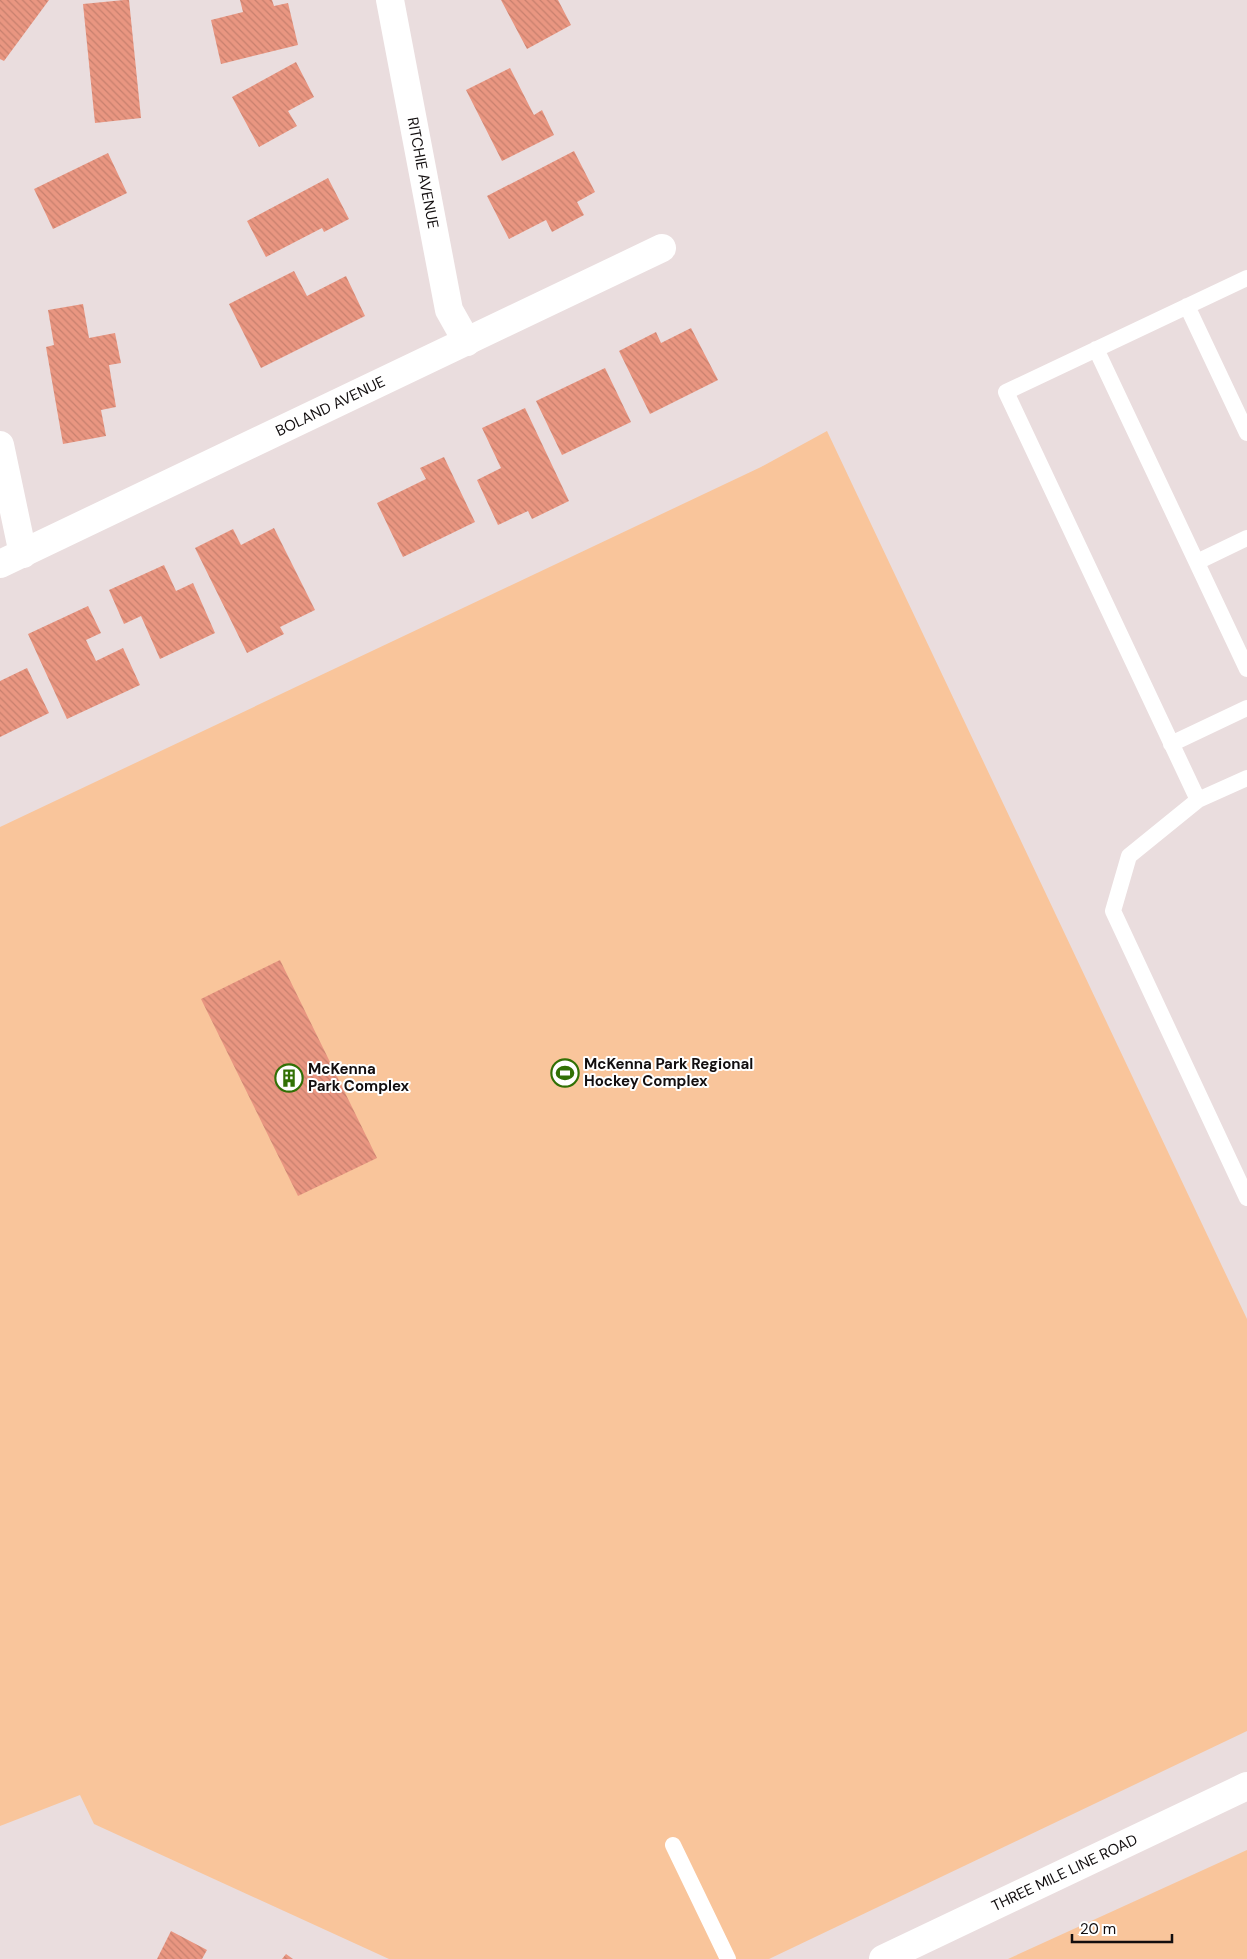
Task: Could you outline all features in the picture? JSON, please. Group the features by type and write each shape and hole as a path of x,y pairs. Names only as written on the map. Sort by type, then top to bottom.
{"street":[{"name":"RITCHIE AVENUE","path":"390,0 450,310 467,342"},
{"name":"BOLAND AVENUE","path":"11,559 662,248"},
{"path":"0,445 11,559"},
{"name":"THREE MILE LINE ROAD","path":"883,1959 1247,1786"}],"lane":[{"path":"1198,800 1006,392 1247,278"},
{"path":"1187,306 1247,433"},
{"path":"1096,349 1247,669"},
{"path":"1196,562 1247,538"},
{"path":"1171,744 1247,708"},
{"path":"1247,778 1198,800 1129,856 1113,911 1247,1198"},
{"path":"673,1845 728,1959"}],"shaded area":[{"name":"McKenna Park Regional Hockey Complex","path":"827,431 1247,1319 1247,1731 769,1959 389,1959 94,1824 80,1795 0,1826 0,827 761,467"},
{"path":"1247,1850 1247,1959 1008,1959"}],"building":[{"path":"0,0 49,0 4,61 0,59"},
{"path":"129,0 141,118 95,123 83,4"},
{"path":"240,0 272,0 274,6 288,3 298,45 221,64 211,20 243,12"},
{"path":"501,0 558,0 571,25 527,49"},
{"path":"296,62 314,97 288,111 297,126 259,147 232,97"},
{"path":"510,68 534,115 542,110 554,135 502,161 466,90"},
{"path":"574,151 595,192 577,202 584,215 552,232 546,220 509,239 487,196"},
{"path":"108,153 127,193 53,229 34,189"},
{"path":"328,178 349,219 324,232 322,228 266,257 247,221"},
{"path":"294,271 307,296 346,276 365,316 261,368 229,304"},
{"path":"83,304 89,338 115,333 121,363 109,365 116,407 101,410 106,436 63,444 46,347 54,345 48,310"},
{"path":"691,328 718,380 650,414 619,351 656,332 661,343"},
{"path":"605,368 631,422 562,455 536,401"},
{"path":"525,408 569,501 532,519 528,511 498,525 477,480 501,468 482,428"},
{"path":"444,457 475,522 403,557 377,503 426,479 420,468"},
{"path":"274,528 315,610 280,627 284,634 247,653 195,548 233,529 241,545"},
{"path":"164,565 176,591 193,583 215,633 160,659 141,616 124,624 109,590"},
{"path":"88,606 101,633 86,640 96,661 123,648 140,685 67,719 28,634"},
{"path":"27,668 49,713 0,737 0,681"},
{"name":"McKenna Park Complex","path":"280,960 377,1158 298,1196 201,999"},
{"path":"171,1931 207,1950 202,1959 157,1959"},
{"path":"286,1954 293,1959 282,1959"}],"place":[{"name":"McKenna Park Regional Hockey Complex","path":"565,1073"},
{"name":"McKenna Park Complex","path":"289,1078"}]}
